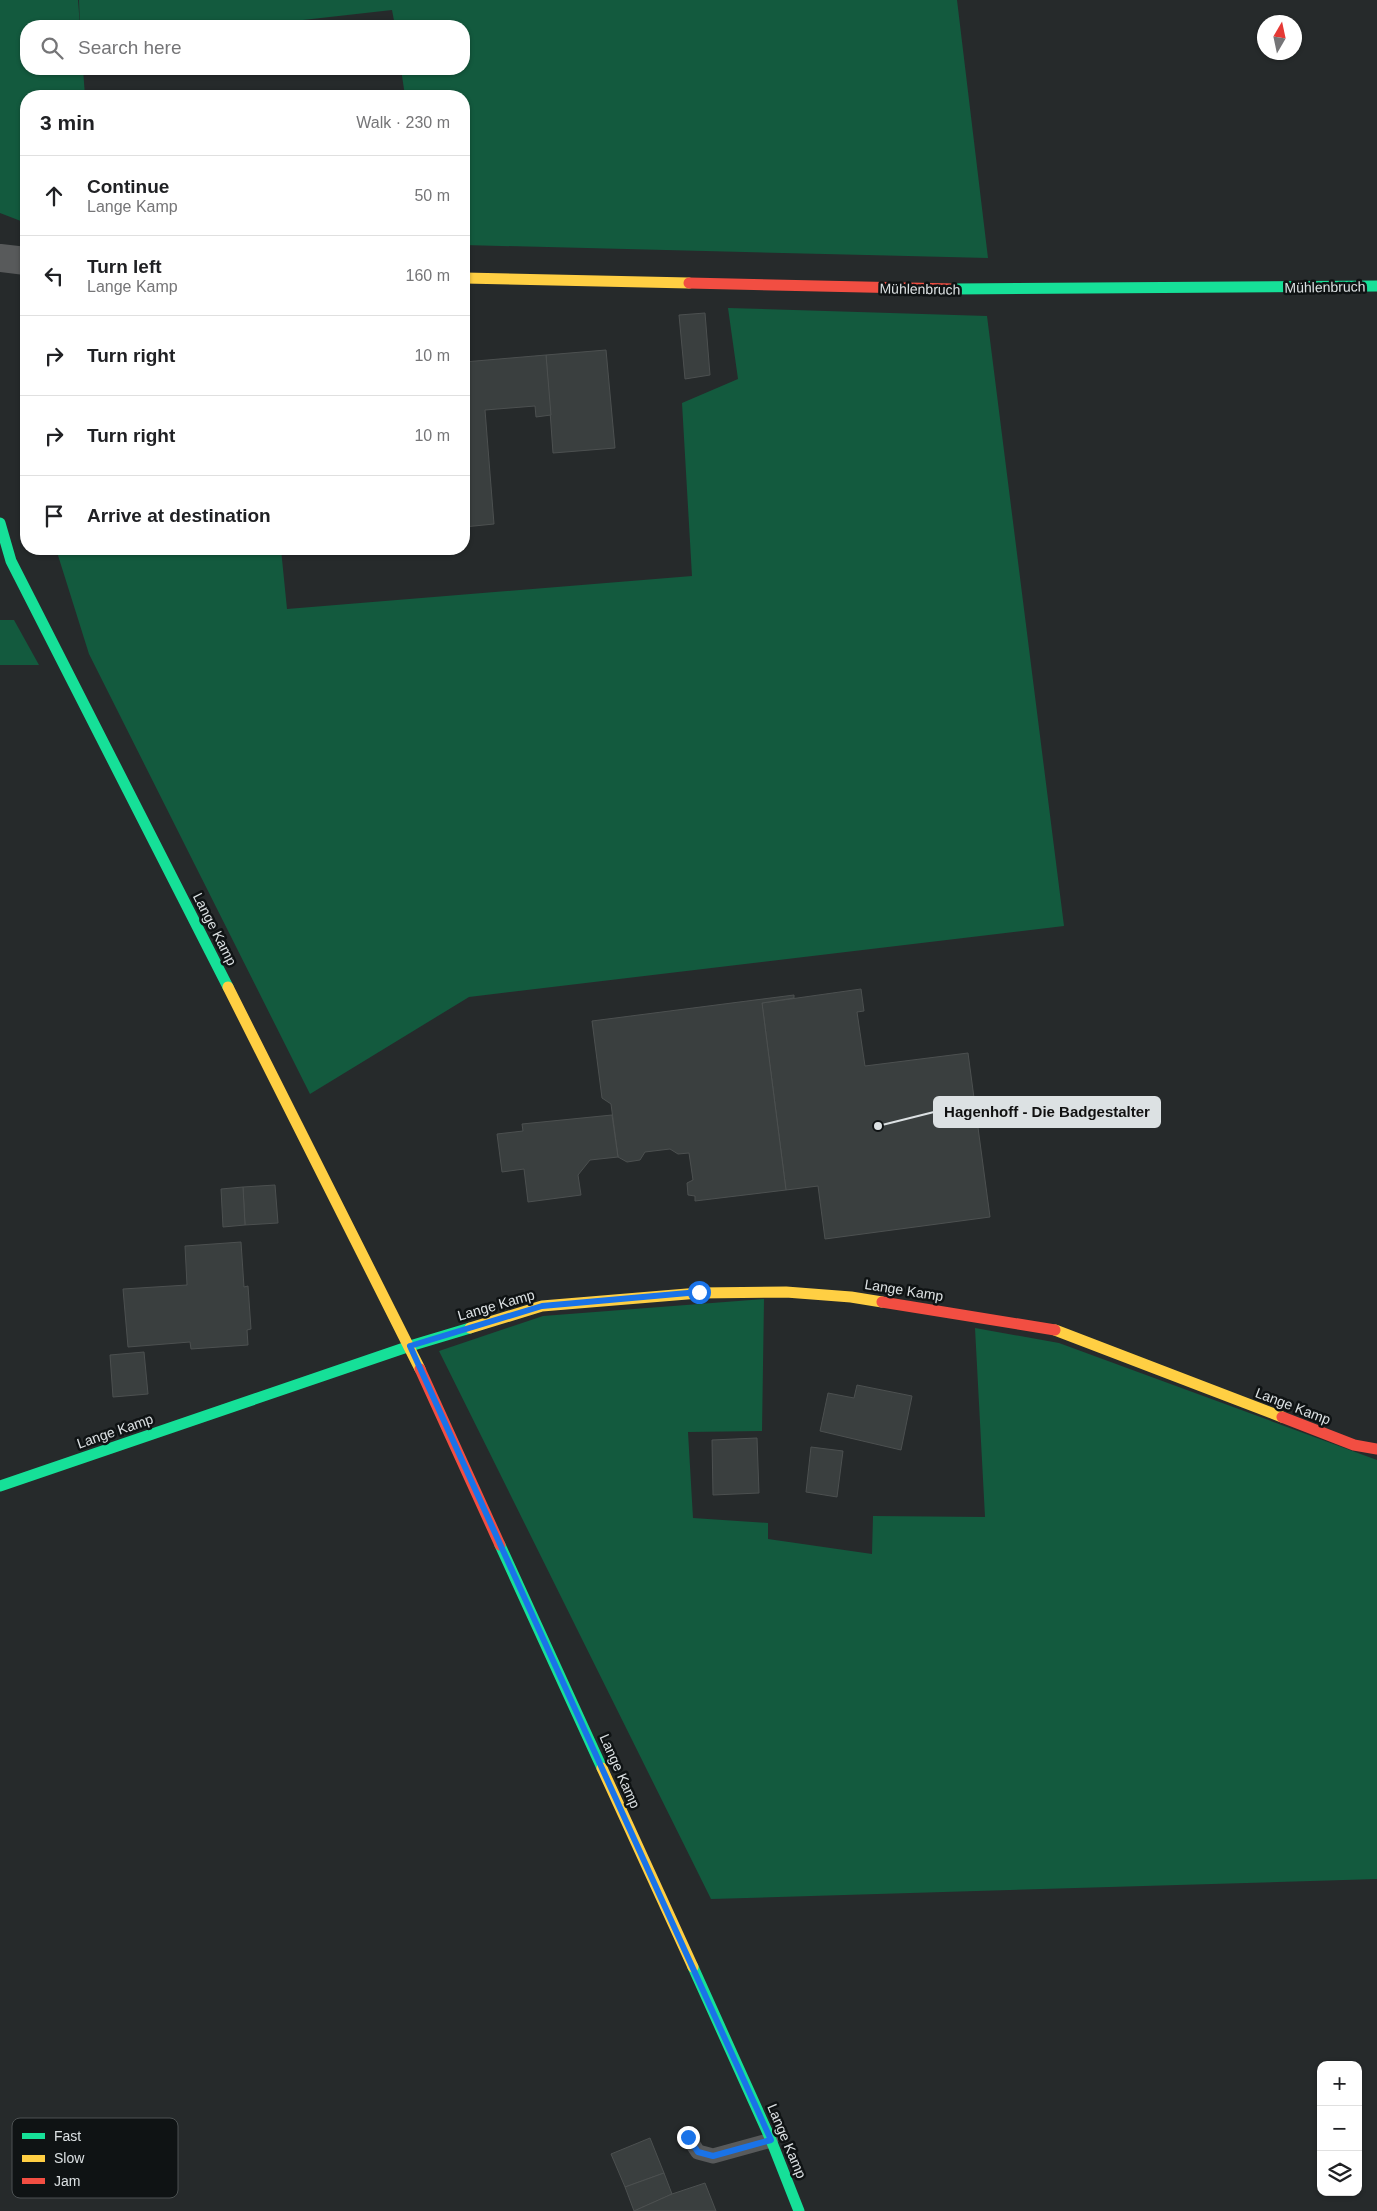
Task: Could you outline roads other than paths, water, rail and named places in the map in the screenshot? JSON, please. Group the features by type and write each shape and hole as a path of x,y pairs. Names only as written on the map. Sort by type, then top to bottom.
{"street":[{"path":"0,258 20,260"},
{"name":"Mühlenbruch","path":"470,278 984,290 1377,286"},
{"name":"Lange Kamp","path":"0,523 11,561 410,1346 771,2140 799,2211"},
{"name":"Lange Kamp","path":"0,1486 410,1346 542,1306 699,1292 786,1292 851,1297 1062,1332 1354,1446 1377,1449"}],"lane":[{"path":"688,2137 698,2152 713,2156 771,2140"}],"place":[{"name":"Hagenhoff - Die Badgestalter","path":"878,1126"}]}
